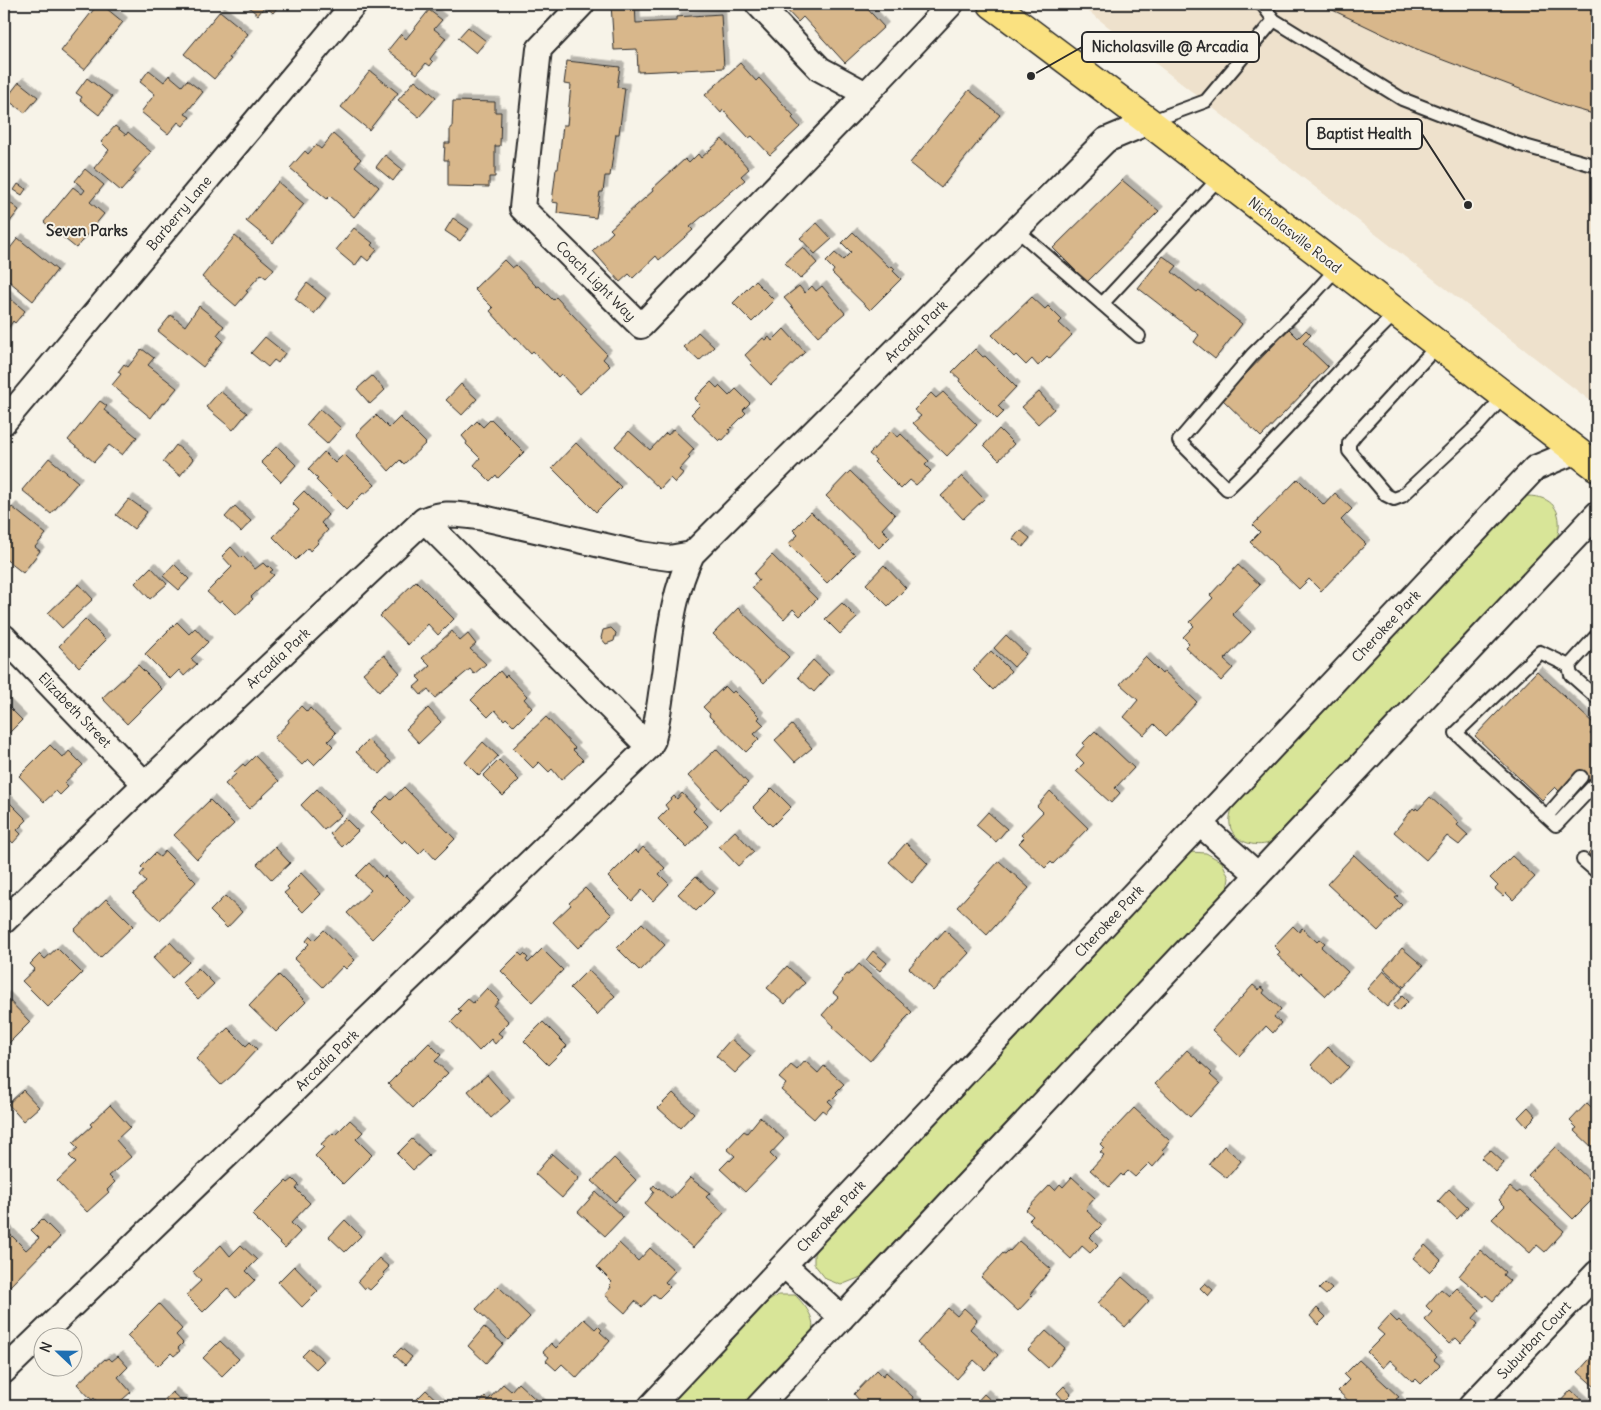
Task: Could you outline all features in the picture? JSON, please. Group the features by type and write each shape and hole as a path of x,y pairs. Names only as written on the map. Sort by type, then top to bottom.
{"main road":[{"name":"Nicholasville Road","path":"992,4 1149,122 1597,467"}],"street":[{"name":"Barberry Lane","path":"4,422 354,4"},
{"name":"Coach Light Way","path":"582,4 539,49 522,208 640,326 952,4"},
{"path":"758,4 820,69 866,94"},
{"name":"Arcadia Park","path":"4,1371 649,747 653,740 662,694 668,638 680,580 692,554 1106,140 1149,122"},
{"name":"Cherokee Park","path":"652,1406 1535,468 1576,451"},
{"name":"Arcadia Park","path":"4,922 145,784 424,520 437,514 470,516 640,554 669,558 692,554"},
{"path":"759,1406 1597,514"},
{"path":"424,520 649,747"},
{"name":"Elizabeth Street","path":"4,637 145,784"},
{"path":"1200,824 1258,875"},
{"path":"784,1265 842,1318"},
{"name":"Suburban Court","path":"1472,1406 1597,1274"}],"lane":[{"path":"1262,4 1274,20 1402,99 1520,145 1597,166"},
{"path":"1149,122 1206,101 1274,20"},
{"path":"1102,304 1220,178"},
{"path":"1017,230 1138,336"},
{"path":"1337,268 1253,354 1179,441 1228,489 1257,461 1396,312"},
{"path":"1438,345 1356,434 1350,443 1348,451 1386,495 1394,499 1402,496 1479,424 1504,396"},
{"path":"1569,666 1597,635"},
{"path":"1569,666 1540,652 1456,734 1556,825 1597,782"},
{"path":"1569,666 1571,675 1597,698"},
{"path":"1547,816 1581,777"},
{"path":"1583,860 1597,872"}],"shaded area":[{"path":"1079,4 1597,4 1597,406"}],"green space":[{"path":"1527,496 1543,499 1554,506 1559,518 1558,535 1284,833 1272,842 1261,845 1249,843 1238,838 1230,826 1230,816 1234,802 1516,503"},
{"path":"1190,852 1206,853 1222,862 1229,878 1227,890 861,1277 841,1285 826,1279 814,1264 814,1254 824,1237"},
{"path":"778,1295 795,1295 811,1316 812,1331 806,1342 745,1406 669,1406 763,1305"}],"building":[{"path":"98,4 101,4 123,22 84,70 61,51"},
{"path":"245,4 280,4 273,13 265,6 258,15"},
{"path":"611,4 635,4 636,23 676,21 676,17 721,14 724,68 638,72 637,49 614,50"},
{"path":"781,4 863,4 884,27 845,63 803,17 798,22"},
{"path":"1320,4 1597,4 1597,115 1565,106 1414,49"},
{"path":"429,10 442,20 434,29 446,38 430,59 433,62 430,66 426,63 417,74 388,50 401,34 406,39"},
{"path":"220,11 248,34 229,58 231,59 214,79 184,54"},
{"path":"468,27 486,41 476,53 458,38"},
{"path":"567,61 620,67 617,87 625,88 619,134 616,134 610,176 605,176 603,192 600,192 596,218 557,213 558,203 552,202 563,125 567,125 571,85 564,84"},
{"path":"740,63 756,81 759,78 794,116 792,118 800,127 770,155 752,136 749,138 723,110 721,113 705,95"},
{"path":"149,70 164,82 169,75 182,86 187,80 203,92 185,114 190,117 183,126 178,122 168,134 141,112 155,94 140,82"},
{"path":"370,71 398,93 369,130 341,107"},
{"path":"87,78 112,97 99,115 80,100 82,97 76,93"},
{"path":"415,80 436,97 419,117 398,100"},
{"path":"19,82 38,97 25,113 6,99"},
{"path":"969,90 1000,115 941,188 910,163"},
{"path":"453,101 495,102 495,112 501,112 500,146 495,146 495,177 489,177 489,187 448,186 448,160 444,160 445,143 450,143"},
{"path":"115,126 126,135 128,132 151,152 133,172 136,174 121,191 94,168 109,150 101,142"},
{"path":"333,134 361,159 355,166 379,187 354,217 330,196 327,199 290,168 305,151 308,154 316,145 321,149"},
{"path":"722,139 749,169 741,176 745,180 690,227 693,230 659,260 656,256 633,278 629,274 620,282 593,251 613,232 610,229 653,191 652,189 685,159 689,163 698,154 701,158"},
{"path":"385,155 402,169 393,181 376,167"},
{"path":"85,169 104,185 90,202 104,214 76,248 44,222 73,187 82,194 85,190 75,181"},
{"path":"1122,180 1159,211 1087,282 1053,248"},
{"path":"278,182 304,204 273,243 246,221"},
{"path":"18,184 26,189 22,195 14,190"},
{"path":"4,198 19,210 5,228 4,227"},
{"path":"453,218 469,229 460,241 445,231"},
{"path":"817,223 832,239 815,254 800,238"},
{"path":"354,228 373,243 371,245 377,250 368,261 362,256 355,266 336,250"},
{"path":"853,232 890,268 892,266 895,269 893,271 901,279 870,310 832,273 834,270 826,262 835,253 843,260 851,252 842,243"},
{"path":"235,236 274,269 266,278 261,274 236,306 202,277"},
{"path":"18,238 57,270 33,301 4,277 4,256"},
{"path":"803,247 817,263 800,279 785,263"},
{"path":"1163,256 1177,266 1172,272 1197,292 1199,290 1242,324 1215,359 1194,342 1199,335 1138,288"},
{"path":"504,260 512,268 516,265 537,287 539,286 553,300 556,297 607,354 603,359 610,366 580,394 561,374 558,377 533,351 531,353 516,337 515,339 490,311 493,308 474,289"},
{"path":"755,281 774,300 752,322 733,303"},
{"path":"307,283 326,298 314,314 295,299"},
{"path":"799,286 805,293 812,286 816,291 822,286 845,313 818,336 784,298"},
{"path":"4,295 25,311 15,323 13,321 4,334"},
{"path":"1032,297 1045,309 1048,306 1062,320 1059,323 1072,335 1049,359 1047,357 1038,366 1032,359 1026,365 1016,355 1014,357 992,335"},
{"path":"199,306 224,326 217,335 223,341 203,367 158,331 171,315 185,326"},
{"path":"784,329 805,352 771,385 745,355 763,338 766,340 769,337 772,341"},
{"path":"1289,329 1298,338 1306,330 1311,335 1303,343 1328,367 1261,437 1222,399"},
{"path":"698,332 714,347 699,361 684,347"},
{"path":"265,337 285,353 278,363 274,360 268,367 251,353"},
{"path":"142,349 154,358 148,365 177,388 164,404 162,403 151,418 112,385 121,374 118,372 124,364 128,367"},
{"path":"975,349 983,357 985,356 1016,387 998,406 1004,412 997,419 952,372"},
{"path":"372,376 385,390 370,404 357,389"},
{"path":"711,382 717,388 719,386 729,396 736,389 750,403 743,410 746,413 729,430 730,432 723,440 719,441 691,414 700,405 694,399"},
{"path":"461,384 477,399 462,415 446,400"},
{"path":"220,391 247,413 233,430 206,407"},
{"path":"943,392 977,425 947,456 913,423 921,416 914,410 931,393 936,398"},
{"path":"1039,392 1054,409 1038,424 1022,407"},
{"path":"100,401 107,406 104,410 137,437 122,455 109,445 94,462 68,440"},
{"path":"320,409 341,428 327,444 306,425"},
{"path":"376,415 389,428 400,417 426,443 404,464 400,460 389,471 356,434"},
{"path":"491,419 524,452 498,478 496,475 490,481 474,465 480,458 466,444 467,442 462,436 477,421 483,427"},
{"path":"673,429 694,449 688,456 690,458 679,470 683,473 675,483 670,478 660,489 615,446 629,431 650,450 666,433 668,435"},
{"path":"999,429 1014,444 999,460 984,445"},
{"path":"891,431 898,437 901,434 929,461 925,465 931,471 916,485 910,480 901,489 874,462 876,460 869,454"},
{"path":"576,443 621,487 596,512 552,468"},
{"path":"176,445 193,459 180,476 163,462"},
{"path":"277,446 296,465 281,482 261,462"},
{"path":"324,452 335,463 344,454 375,485 365,494 363,493 346,510 316,480 318,479 308,469"},
{"path":"49,458 78,482 51,514 22,490"},
{"path":"850,471 895,515 882,529 890,537 879,548 826,496"},
{"path":"962,476 984,499 963,519 941,496"},
{"path":"1298,479 1324,505 1335,493 1352,509 1341,520 1366,544 1321,591 1309,579 1299,589 1250,542 1260,532 1253,525"},
{"path":"304,491 328,515 321,523 328,530 310,551 308,548 296,560 273,537 299,510 292,503"},
{"path":"129,499 147,512 134,529 116,515"},
{"path":"235,506 251,521 241,532 225,517"},
{"path":"12,507 46,534 35,547 40,551 23,573 4,558 4,516"},
{"path":"811,512 855,555 827,583 788,544 798,535 793,530"},
{"path":"1020,530 1030,538 1023,547 1013,539"},
{"path":"231,547 255,569 263,563 273,570 270,572 274,575 251,597 253,599 236,615 222,601 219,603 207,592 232,567 222,556"},
{"path":"772,555 817,599 800,616 793,609 784,619 752,588 759,580 754,574"},
{"path":"174,564 189,579 179,590 163,576"},
{"path":"884,565 906,588 888,606 866,584"},
{"path":"1238,565 1260,585 1232,614 1251,632 1224,660 1233,668 1221,681 1185,647 1189,643 1183,637 1194,626 1190,622 1213,598 1210,595"},
{"path":"151,567 167,584 150,599 135,583"},
{"path":"416,581 454,619 438,635 428,624 408,645 380,616"},
{"path":"79,584 93,599 62,628 48,613"},
{"path":"842,603 857,618 840,634 825,619"},
{"path":"738,608 789,657 764,683 713,634"},
{"path":"85,619 106,640 79,667 59,646"},
{"path":"177,622 189,634 195,628 208,642 191,659 197,664 184,676 179,670 170,679 145,654"},
{"path":"611,628 616,633 614,641 606,644 601,638 603,630"},
{"path":"452,631 460,641 468,634 476,644 470,649 486,664 474,674 470,669 435,698 428,689 421,695 414,687 421,681 417,677 430,666 422,658"},
{"path":"1006,635 1026,654 1014,667 994,648"},
{"path":"991,651 1011,671 993,690 973,670"},
{"path":"384,655 400,673 379,691 363,673"},
{"path":"1145,657 1162,674 1164,671 1197,702 1166,736 1154,724 1144,735 1124,717 1138,700 1120,684"},
{"path":"813,660 829,675 814,692 798,677"},
{"path":"138,665 162,689 127,724 102,698"},
{"path":"500,671 505,677 507,675 527,696 524,699 532,708 514,726 506,718 504,720 495,710 488,717 471,700"},
{"path":"1537,671 1593,723 1593,730 1590,734 1597,741 1597,771 1587,782 1577,773 1559,791 1555,787 1542,800 1475,736"},
{"path":"725,686 732,693 734,691 760,717 758,719 764,725 754,734 759,739 746,752 709,716 710,714 703,707"},
{"path":"4,702 22,720 4,738"},
{"path":"301,706 307,712 310,708 336,733 328,741 333,746 314,765 308,759 302,765 274,738"},
{"path":"428,708 441,722 419,743 406,729"},
{"path":"546,717 575,748 573,750 583,760 561,780 552,769 549,772 539,762 533,768 513,748"},
{"path":"792,725 812,748 795,762 775,740"},
{"path":"1095,731 1134,768 1115,788 1120,793 1111,803 1076,771 1084,763 1076,755 1085,745 1083,743"},
{"path":"368,740 391,762 380,774 356,752"},
{"path":"483,742 498,756 479,776 465,762"},
{"path":"50,745 63,758 69,751 83,765 64,783 68,787 60,795 56,791 44,802 19,776"},
{"path":"716,749 748,783 720,810 688,776"},
{"path":"255,756 279,781 249,809 225,784 236,774 234,772 243,764 245,766"},
{"path":"499,760 519,780 503,796 483,776"},
{"path":"404,787 455,839 435,859 425,848 419,854 405,840 402,843 371,812 387,796 391,800"},
{"path":"772,788 791,807 772,826 753,807"},
{"path":"317,789 341,815 324,830 301,805"},
{"path":"1050,791 1088,828 1053,864 1051,862 1045,868 1019,843 1024,838 1021,835 1043,812 1037,806"},
{"path":"682,793 696,808 693,811 708,826 687,848 658,819 668,809 665,805 674,796 677,799"},
{"path":"4,797 27,820 17,830 21,834 13,843 8,838 4,842"},
{"path":"1430,797 1459,823 1457,825 1468,835 1459,845 1447,836 1426,860 1394,832 1413,808 1418,810"},
{"path":"210,800 234,824 197,859 174,835"},
{"path":"988,812 1007,829 996,842 976,825"},
{"path":"345,818 358,831 342,847 330,834"},
{"path":"735,831 754,852 738,866 719,846"},
{"path":"906,843 928,864 912,883 889,862"},
{"path":"1597,843 1597,861 1588,853"},
{"path":"275,847 290,863 272,880 257,864"},
{"path":"643,847 665,868 659,874 669,884 653,901 642,890 632,901 608,877 635,850 638,853"},
{"path":"165,851 196,882 160,920 133,894 146,882 140,875 144,870 141,867 155,853 160,857"},
{"path":"1354,855 1398,896 1395,898 1402,905 1378,931 1327,884"},
{"path":"1512,856 1535,877 1513,900 1506,893 1503,896 1495,889 1498,886 1490,878"},
{"path":"999,861 1029,888 987,935 957,907"},
{"path":"369,863 410,901 372,939 347,913 371,890 356,876"},
{"path":"301,873 321,894 303,912 284,893 289,889 287,887"},
{"path":"696,876 714,893 696,911 678,894"},
{"path":"585,888 612,915 578,948 553,922"},
{"path":"225,896 242,912 227,928 210,911"},
{"path":"106,899 133,926 100,958 74,930"},
{"path":"642,923 665,945 640,971 617,948"},
{"path":"1293,926 1299,932 1302,928 1317,942 1320,939 1325,943 1321,947 1348,972 1326,996 1301,973 1299,975 1277,955 1280,952 1274,946"},
{"path":"324,930 355,960 346,969 343,966 323,987 294,959 309,944 306,941 310,936 314,940"},
{"path":"945,930 969,953 933,991 909,968 936,937 937,939"},
{"path":"170,942 189,962 172,978 153,958"},
{"path":"57,948 82,973 48,1007 22,981 35,969 30,964 40,954 45,959"},
{"path":"1402,948 1423,966 1404,987 1384,969"},
{"path":"542,949 563,970 532,1002 501,971 519,953 522,956 524,954 528,958 526,960 528,963"},
{"path":"873,951 887,963 880,971 866,960"},
{"path":"859,964 912,1012 870,1061 833,1028 834,1026 822,1015 838,997 833,993 843,981 841,980 847,974 849,975"},
{"path":"787,966 805,983 785,1004 767,988"},
{"path":"198,968 214,984 198,999 182,983"},
{"path":"588,970 615,996 597,1015 570,988"},
{"path":"1383,971 1403,988 1387,1007 1367,989"},
{"path":"279,975 306,1002 276,1032 249,1006"},
{"path":"1253,985 1259,990 1261,987 1265,990 1263,993 1281,1009 1274,1017 1281,1023 1273,1033 1266,1026 1239,1056 1212,1030"},
{"path":"487,988 499,1000 494,1006 509,1022 498,1033 502,1036 495,1044 491,1039 479,1051 451,1022 461,1012 458,1009 468,999 473,1003"},
{"path":"5,996 30,1022 4,1048 4,998"},
{"path":"1402,996 1408,1002 1399,1011 1393,1006"},
{"path":"543,1022 567,1046 548,1065 524,1041"},
{"path":"228,1028 246,1046 250,1042 257,1049 221,1085 196,1059"},
{"path":"731,1039 751,1056 735,1073 716,1056"},
{"path":"429,1043 441,1055 435,1061 448,1073 413,1108 388,1084"},
{"path":"1328,1047 1349,1067 1332,1085 1311,1065"},
{"path":"1187,1050 1212,1073 1210,1075 1220,1084 1190,1117 1155,1084"},
{"path":"805,1061 818,1073 824,1066 844,1084 836,1092 838,1094 828,1101 832,1105 826,1113 822,1110 814,1119 781,1090 786,1084 779,1078 791,1065 797,1070"},
{"path":"487,1075 510,1101 491,1118 468,1091"},
{"path":"23,1090 39,1107 23,1121 8,1104"},
{"path":"673,1093 694,1113 680,1128 658,1108"},
{"path":"1587,1103 1594,1110 1597,1107 1597,1152 1574,1130 1577,1128 1570,1121"},
{"path":"110,1105 130,1127 116,1140 131,1157 109,1176 115,1182 107,1190 109,1192 87,1212 57,1181 76,1163 69,1156 78,1148 73,1143 92,1126 90,1124"},
{"path":"1528,1107 1536,1116 1526,1126 1518,1117"},
{"path":"1134,1108 1170,1141 1162,1150 1165,1153 1153,1167 1149,1163 1135,1177 1128,1171 1123,1176 1121,1174 1109,1187 1090,1170 1104,1155 1100,1152 1104,1148 1100,1144"},
{"path":"760,1117 784,1139 770,1154 776,1160 745,1192 720,1169 735,1156 727,1149 744,1131 747,1133"},
{"path":"350,1120 363,1132 356,1139 372,1155 343,1184 315,1156 324,1147 321,1144 333,1133 335,1135"},
{"path":"412,1139 429,1155 413,1170 397,1154"},
{"path":"1224,1146 1241,1161 1227,1178 1209,1164"},
{"path":"1555,1147 1597,1187 1597,1195 1573,1219 1528,1175"},
{"path":"1490,1150 1504,1163 1496,1172 1481,1158"},
{"path":"552,1154 579,1178 562,1198 535,1174"},
{"path":"614,1158 636,1180 615,1202 592,1181"},
{"path":"1072,1177 1095,1198 1086,1208 1102,1225 1090,1237 1098,1245 1090,1253 1082,1246 1071,1259 1029,1220 1033,1216 1026,1210 1050,1185 1055,1190 1060,1184 1063,1187"},
{"path":"690,1178 710,1193 706,1197 724,1213 693,1248 645,1204 654,1192 651,1189 654,1185 671,1199"},
{"path":"293,1179 299,1185 296,1189 310,1203 291,1223 300,1232 285,1248 252,1215 286,1181 288,1183"},
{"path":"1510,1187 1517,1193 1520,1191 1564,1231 1545,1252 1537,1245 1530,1253 1492,1219 1505,1206 1499,1200"},
{"path":"1449,1189 1468,1207 1457,1219 1438,1201"},
{"path":"596,1192 623,1217 605,1236 578,1212"},
{"path":"42,1219 60,1237 10,1286 4,1280 4,1228 26,1250 39,1238 31,1230"},
{"path":"345,1220 361,1236 345,1252 329,1237"},
{"path":"1019,1241 1051,1269 1030,1294 1032,1296 1018,1311 981,1277 1003,1253 1005,1254 1010,1251"},
{"path":"619,1243 638,1261 650,1248 675,1271 665,1282 670,1287 659,1298 654,1294 642,1307 635,1301 625,1313 605,1295 612,1282 597,1267"},
{"path":"221,1245 230,1256 241,1245 257,1260 246,1271 255,1280 236,1298 227,1288 203,1312 186,1295 201,1281 193,1272"},
{"path":"1425,1245 1441,1260 1429,1272 1413,1258"},
{"path":"1480,1250 1505,1272 1503,1275 1510,1281 1493,1301 1486,1295 1484,1297 1459,1276"},
{"path":"379,1258 389,1267 383,1273 385,1275 370,1290 366,1287 365,1289 358,1281"},
{"path":"294,1266 318,1291 302,1307 278,1282"},
{"path":"1122,1277 1149,1301 1125,1327 1098,1303"},
{"path":"1205,1283 1213,1290 1208,1296 1200,1288"},
{"path":"1325,1283 1332,1289 1326,1295 1319,1289"},
{"path":"498,1286 530,1317 508,1340 476,1309"},
{"path":"1457,1288 1480,1310 1473,1318 1478,1324 1461,1343 1456,1338 1449,1344 1425,1320 1432,1312 1426,1306 1441,1289 1449,1296"},
{"path":"159,1304 182,1329 176,1335 183,1343 178,1348 180,1351 174,1356 171,1353 158,1366 127,1336"},
{"path":"948,1308 957,1316 964,1308 977,1320 970,1329 998,1355 985,1370 974,1360 957,1379 917,1343"},
{"path":"1317,1308 1326,1317 1318,1325 1310,1316"},
{"path":"1390,1315 1397,1322 1399,1320 1437,1357 1434,1360 1440,1365 1421,1384 1416,1379 1413,1382 1390,1360 1383,1368 1367,1352 1384,1335 1377,1329"},
{"path":"584,1319 595,1329 598,1326 602,1330 600,1332 610,1341 577,1378 562,1364 556,1370 546,1361 549,1357 543,1352 551,1343 556,1348"},
{"path":"484,1327 503,1344 486,1363 468,1346"},
{"path":"1046,1331 1065,1348 1048,1368 1028,1350"},
{"path":"220,1341 239,1359 222,1376 203,1358"},
{"path":"310,1348 324,1361 316,1369 302,1356"},
{"path":"401,1348 412,1357 405,1365 394,1355"},
{"path":"1597,1351 1597,1389 1578,1372"},
{"path":"118,1356 128,1367 118,1377 131,1392 115,1406 100,1406 94,1398 92,1400 77,1384 105,1359 109,1358 112,1361"},
{"path":"1359,1360 1399,1397 1396,1399 1402,1406 1354,1406 1338,1391 1349,1380 1344,1375"},
{"path":"877,1370 883,1376 886,1372 920,1406 864,1406 854,1394"},
{"path":"518,1383 543,1406 477,1406 485,1397 488,1400 503,1384 511,1391"},
{"path":"1064,1386 1071,1394 1064,1401 1057,1393"},
{"path":"426,1390 443,1406 410,1406"},
{"path":"1571,1390 1588,1406 1556,1406"},
{"path":"172,1392 187,1406 159,1406"},
{"path":"984,1394 997,1406 973,1406"}],"place":[{"name":"Nicholasville @ Arcadia","path":"1031,76"},
{"name":"Baptist Health","path":"1468,205"}],"district":[{"name":"Seven Parks","path":"87,231"}]}
